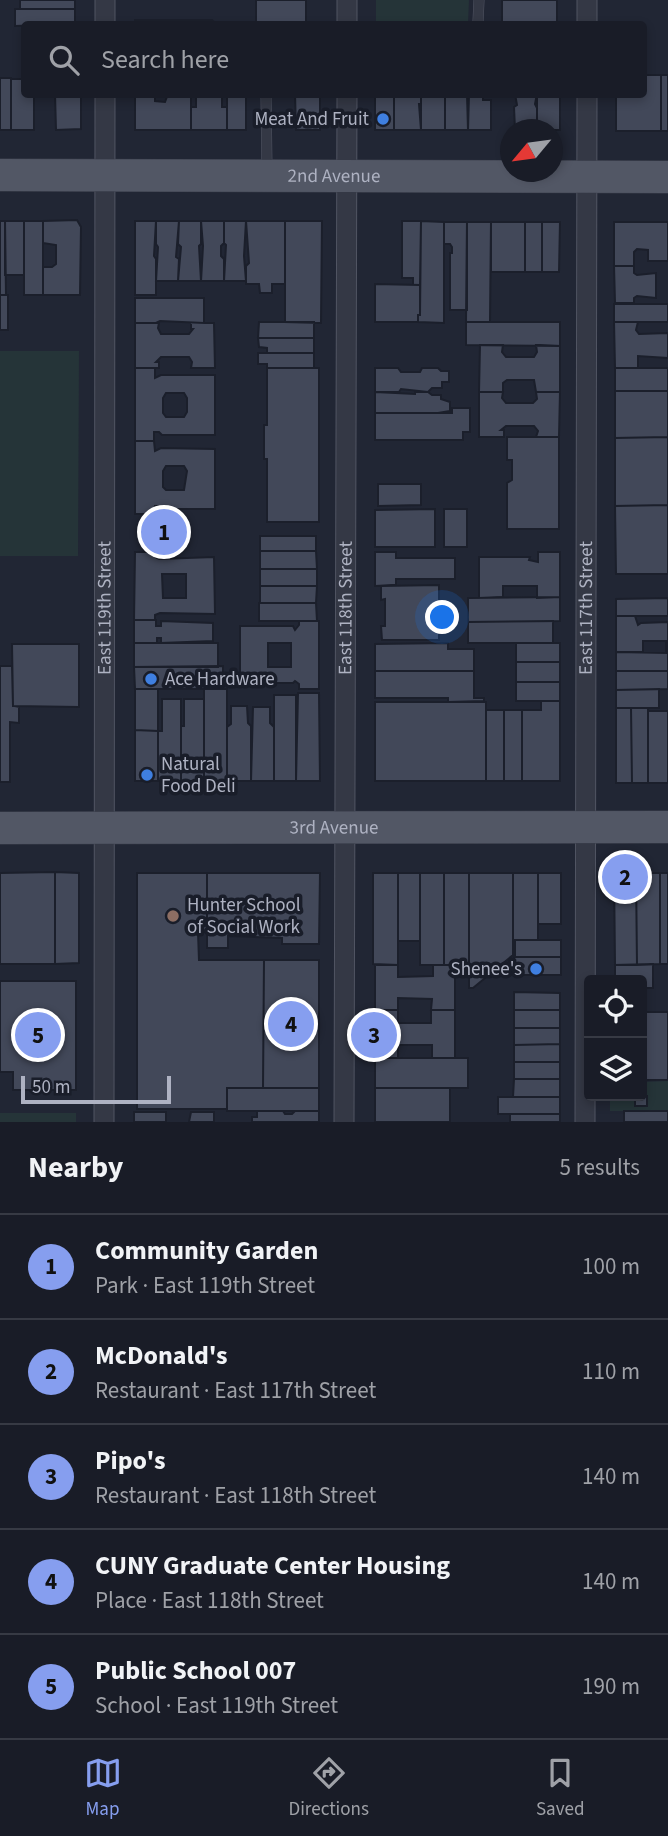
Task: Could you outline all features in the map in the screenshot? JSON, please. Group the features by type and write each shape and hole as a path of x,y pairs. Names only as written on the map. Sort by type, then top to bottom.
{"main road":[{"name":"2nd Avenue","path":"0,175 668,177"},
{"name":"3rd Avenue","path":"0,828 668,827"}],"street":[{"path":"105,0 105,21"},
{"path":"347,0 347,21"},
{"path":"587,0 587,21"},
{"name":"East 119th Street","path":"104,1122 105,98"},
{"name":"East 118th Street","path":"344,1122 347,826 347,98"},
{"name":"East 117th Street","path":"585,1122 587,98"}],"lane":[{"path":"478,21 479,0"},
{"path":"267,98 268,176"}],"shaded area":[{"path":"376,0 469,0 468,21 376,21"},
{"path":"0,351 79,351 78,556 0,556"},
{"path":"668,1081 668,1111 610,1111 610,1101 647,1101 647,1082"},
{"path":"0,1113 76,1113 76,1122 0,1122"}],"building":[{"path":"20,0 75,0 75,9 20,9"},
{"path":"256,0 306,0 306,21 256,21"},
{"path":"502,0 557,0 557,21 502,21"},
{"path":"15,9 75,9 75,21 21,21 21,26 15,26"},
{"path":"212,20 213,21 135,21"},
{"path":"647,75 661,75 661,131 616,131 616,98 647,98"},
{"path":"661,75 668,75 668,131 661,131"},
{"path":"0,78 11,78 11,130 0,130"},
{"path":"11,79 21,79 21,98 34,98 34,130 11,130"},
{"path":"55,98 81,98 81,129 56,130"},
{"path":"135,98 155,98 155,101 165,102 166,98 191,98 191,130 135,130"},
{"path":"196,98 222,98 222,107 227,107 227,130 191,130 191,107 196,107"},
{"path":"227,98 246,98 246,130 227,130"},
{"path":"295,98 320,98 320,130 296,130"},
{"path":"375,98 394,98 394,130 375,130"},
{"path":"394,98 421,98 421,130 394,130"},
{"path":"421,98 445,98 445,130 421,130"},
{"path":"445,98 467,98 468,130 445,130"},
{"path":"469,98 491,100 491,130 468,130"},
{"path":"516,98 536,98 537,119 515,119 514,107 517,105"},
{"path":"537,98 560,98 560,119 537,119"},
{"path":"77,220 81,227 80,295 43,295 43,267 56,264 56,245 43,243 43,221"},
{"path":"0,221 5,221 6,295 0,295"},
{"path":"5,221 24,221 24,275 5,275"},
{"path":"24,221 43,221 43,295 24,295"},
{"path":"135,221 156,221 156,295 135,295"},
{"path":"156,221 179,221 176,257 179,259 178,281 156,281"},
{"path":"179,221 201,221 201,281 178,281 181,247 178,244"},
{"path":"201,221 224,221 221,256 224,259 224,281 201,281"},
{"path":"224,221 246,221 246,281 224,281"},
{"path":"246,221 285,221 285,284 272,284 272,293 260,293 259,284 246,284 246,266 249,263"},
{"path":"285,221 322,221 321,323 285,322"},
{"path":"402,221 421,221 420,285 413,285 413,278 402,278"},
{"path":"421,221 444,222 444,323 418,322"},
{"path":"444,222 467,222 467,310 450,310 452,247 450,244 444,244"},
{"path":"467,222 491,222 490,322 466,322"},
{"path":"491,222 525,222 525,272 491,272"},
{"path":"525,222 542,222 542,272 525,272"},
{"path":"542,222 560,222 559,272 542,272"},
{"path":"614,222 668,222 668,261 648,261 648,250 637,249 634,252 634,266 614,266"},
{"path":"614,266 634,266 634,273 637,275 656,273 656,298 637,296 634,303 615,303"},
{"path":"375,284 420,285 418,322 375,322"},
{"path":"0,295 8,295 8,330 0,330"},
{"path":"135,298 204,298 204,323 135,323"},
{"path":"614,304 668,304 668,322 614,322"},
{"path":"259,322 314,322 314,338 258,338"},
{"path":"466,322 560,322 560,346 466,345"},
{"path":"614,322 638,322 636,330 639,334 668,333 668,358 638,356 638,368 615,368"},
{"path":"135,323 159,323 161,334 189,334 193,329 191,323 214,323 215,368 191,368 189,357 161,357 156,362 159,362 159,368 135,368"},
{"path":"258,338 314,338 314,353 267,353 267,348 259,347"},
{"path":"480,345 503,345 502,352 506,357 534,357 537,352 536,345 560,346 560,392 536,392 534,380 507,380 503,383 503,392 479,392"},
{"path":"258,353 314,353 314,368 267,368 267,364 258,364"},
{"path":"135,368 155,368 155,378 161,375 215,375 215,435 162,435 154,432 154,441 135,441","holes":["166,393 184,393 187,398 187,412 184,417 166,417 163,413 163,398"]},
{"path":"267,368 319,368 319,522 267,522 264,425 267,425"},
{"path":"375,368 420,372 422,368 438,368 441,371 449,371 449,382 442,382 442,388 432,388 428,392 401,389 399,392 375,392"},
{"path":"615,368 668,368 668,391 615,391"},
{"path":"615,391 668,391 668,437 615,438"},
{"path":"375,392 428,392 441,395 441,399 450,402 450,411 375,413"},
{"path":"479,392 503,392 502,398 506,403 533,403 537,399 536,392 560,392 559,437 536,437 538,431 534,426 506,426 501,430 504,430 504,437 479,437"},
{"path":"452,408 470,408 470,432 463,432 463,440 375,440 375,413 452,413"},
{"path":"507,437 559,437 559,529 507,529 507,483 512,480 512,460 507,460"},
{"path":"668,437 668,505 615,506 615,438"},
{"path":"135,441 154,441 155,451 161,448 215,449 215,509 162,509 155,506 155,514 135,514","holes":["166,466 184,466 187,471 184,490 166,490 163,487 163,471"]},
{"path":"378,484 421,484 421,505 378,506"},
{"path":"668,505 668,574 616,574 615,506"},
{"path":"435,509 435,547 375,547 375,510"},
{"path":"444,509 467,509 467,547 444,547"},
{"path":"260,536 316,536 316,551 260,551"},
{"path":"260,551 316,551 317,569 260,569"},
{"path":"135,552 155,552 155,557 159,559 214,557 215,614 160,613 155,615 155,620 134,620","holes":["162,574 186,574 186,598 163,598"]},
{"path":"375,552 396,552 396,558 455,558 455,579 396,579 396,585 375,586"},
{"path":"538,552 560,552 560,597 537,598 537,586 503,586 503,597 479,598 479,557 530,557 529,560 538,562"},
{"path":"260,569 317,569 317,586 260,586"},
{"path":"439,585 439,640 382,640 385,599 381,600 381,586"},
{"path":"260,586 317,586 316,603 260,603"},
{"path":"560,597 560,621 468,622 468,598"},
{"path":"668,598 668,616 616,616 616,599"},
{"path":"259,603 316,603 317,621 259,621"},
{"path":"616,616 635,616 638,625 668,622 668,653 666,641 643,641 643,652 616,652"},
{"path":"134,620 156,620 156,626 161,626 161,621 213,623 213,641 161,643 161,638 157,638 157,643 134,643"},
{"path":"299,621 319,621 319,689 299,689 299,684 295,681 240,683 240,626 293,626 295,630","holes":["268,643 291,643 291,667 268,667"]},
{"path":"553,621 553,643 468,643 468,622"},
{"path":"134,643 218,643 218,667 134,667"},
{"path":"448,643 448,649 474,649 474,671 375,671 375,644"},
{"path":"516,643 560,643 560,662 516,662"},
{"path":"12,644 79,644 79,707 13,706"},
{"path":"616,652 668,653 668,671 616,671"},
{"path":"516,662 560,662 560,682 516,682"},
{"path":"0,666 12,666 13,706 19,707 19,723 10,722 10,782 0,782"},
{"path":"223,666 223,689 135,689 134,667"},
{"path":"375,671 474,671 474,698 484,698 484,701 375,698"},
{"path":"616,671 668,671 668,689 616,690"},
{"path":"516,682 560,682 560,701 516,701"},
{"path":"135,689 158,689 158,731 135,730"},
{"path":"204,689 227,689 227,781 204,781"},
{"path":"659,689 659,708 616,708 616,690"},
{"path":"298,693 319,693 320,781 296,781"},
{"path":"274,695 296,695 296,781 274,781"},
{"path":"162,699 181,699 181,781 158,781 158,731 162,731"},
{"path":"184,699 204,699 204,781 181,781"},
{"path":"541,701 560,701 560,781 522,781 522,710 541,710"},
{"path":"375,702 486,702 486,781 375,781"},
{"path":"231,706 247,706 248,723 251,726 251,781 227,781 227,727 231,724"},
{"path":"253,707 270,707 270,723 274,727 274,781 251,781"},
{"path":"616,708 631,708 632,783 616,783"},
{"path":"631,708 648,708 648,783 632,783"},
{"path":"486,710 504,710 504,781 486,781"},
{"path":"504,710 522,710 522,781 504,781"},
{"path":"648,711 668,711 668,783 648,783"},
{"path":"135,730 158,731 158,781 135,781"},
{"path":"55,872 55,964 0,964 0,873"},
{"path":"55,872 79,873 79,963 55,964"},
{"path":"137,873 207,873 207,932 198,932 199,960 264,960 263,1088 227,1088 227,1109 137,1109"},
{"path":"207,873 320,873 319,944 282,944 282,938 228,936 228,948 207,948"},
{"path":"373,873 398,873 398,965 373,964"},
{"path":"398,873 420,873 420,941 398,941"},
{"path":"420,873 444,873 444,965 420,965"},
{"path":"444,873 469,873 469,965 444,965"},
{"path":"469,873 513,873 513,955 473,988 469,988"},
{"path":"513,873 538,873 538,940 513,940"},
{"path":"538,873 561,873 561,924 538,924"},
{"path":"614,873 636,873 637,965 615,965"},
{"path":"636,873 660,873 660,964 637,965"},
{"path":"660,873 668,873 668,964 660,964"},
{"path":"515,940 561,940 561,957 515,957"},
{"path":"514,957 561,957 561,975 514,975"},
{"path":"264,960 319,960 319,1088 263,1088"},
{"path":"653,964 653,988 647,988 647,975 615,975 615,965"},
{"path":"375,965 398,965 398,977 433,976 433,965 455,965 455,1010 431,1010 432,999 398,998 398,1010 375,1010"},
{"path":"0,981 76,981 76,1090 13,1090 13,1072 0,1072"},
{"path":"514,992 560,993 560,1010 514,1010"},
{"path":"375,1010 398,1010 398,1023 431,1023 431,1010 455,1010 455,1058 432,1058 432,1045 398,1045 398,1058 375,1058"},
{"path":"514,1010 560,1010 560,1028 514,1028"},
{"path":"647,1012 668,1012 668,1080 647,1080"},
{"path":"514,1028 560,1028 560,1044 514,1045"},
{"path":"560,1044 560,1062 514,1062 514,1045"},
{"path":"375,1058 468,1058 468,1088 375,1088"},
{"path":"514,1062 560,1062 560,1079 514,1079"},
{"path":"514,1079 560,1079 560,1097 513,1097"},
{"path":"227,1088 319,1088 319,1111 227,1111"},
{"path":"375,1088 450,1088 450,1122 375,1122"},
{"path":"498,1097 560,1097 560,1114 498,1114"},
{"path":"635,1101 647,1101 647,1106 635,1106"},
{"path":"257,1111 283,1111 285,1114 292,1114 295,1111 319,1111 319,1122 252,1122 252,1117 257,1117"},
{"path":"624,1111 668,1111 668,1122 624,1122"},
{"path":"134,1112 166,1112 166,1122 134,1122"},
{"path":"191,1112 214,1112 214,1122 189,1122"},
{"path":"510,1114 560,1114 560,1122 510,1122"}],"place":[{"name":"Meat And Fruit","path":"383,119"},
{"name":"Community Garden","path":"164,532"},
{"name":"Ace Hardware","path":"151,679"},
{"name":"Natural Food Deli","path":"147,775"},
{"name":"McDonald's","path":"625,877"},
{"name":"Hunter School of Social Work","path":"173,916"},
{"name":"Shenee's","path":"536,969"},
{"name":"CUNY Graduate Center Housing","path":"291,1024"},
{"name":"Public School 007","path":"38,1035"},
{"name":"Pipo's","path":"374,1035"}]}
